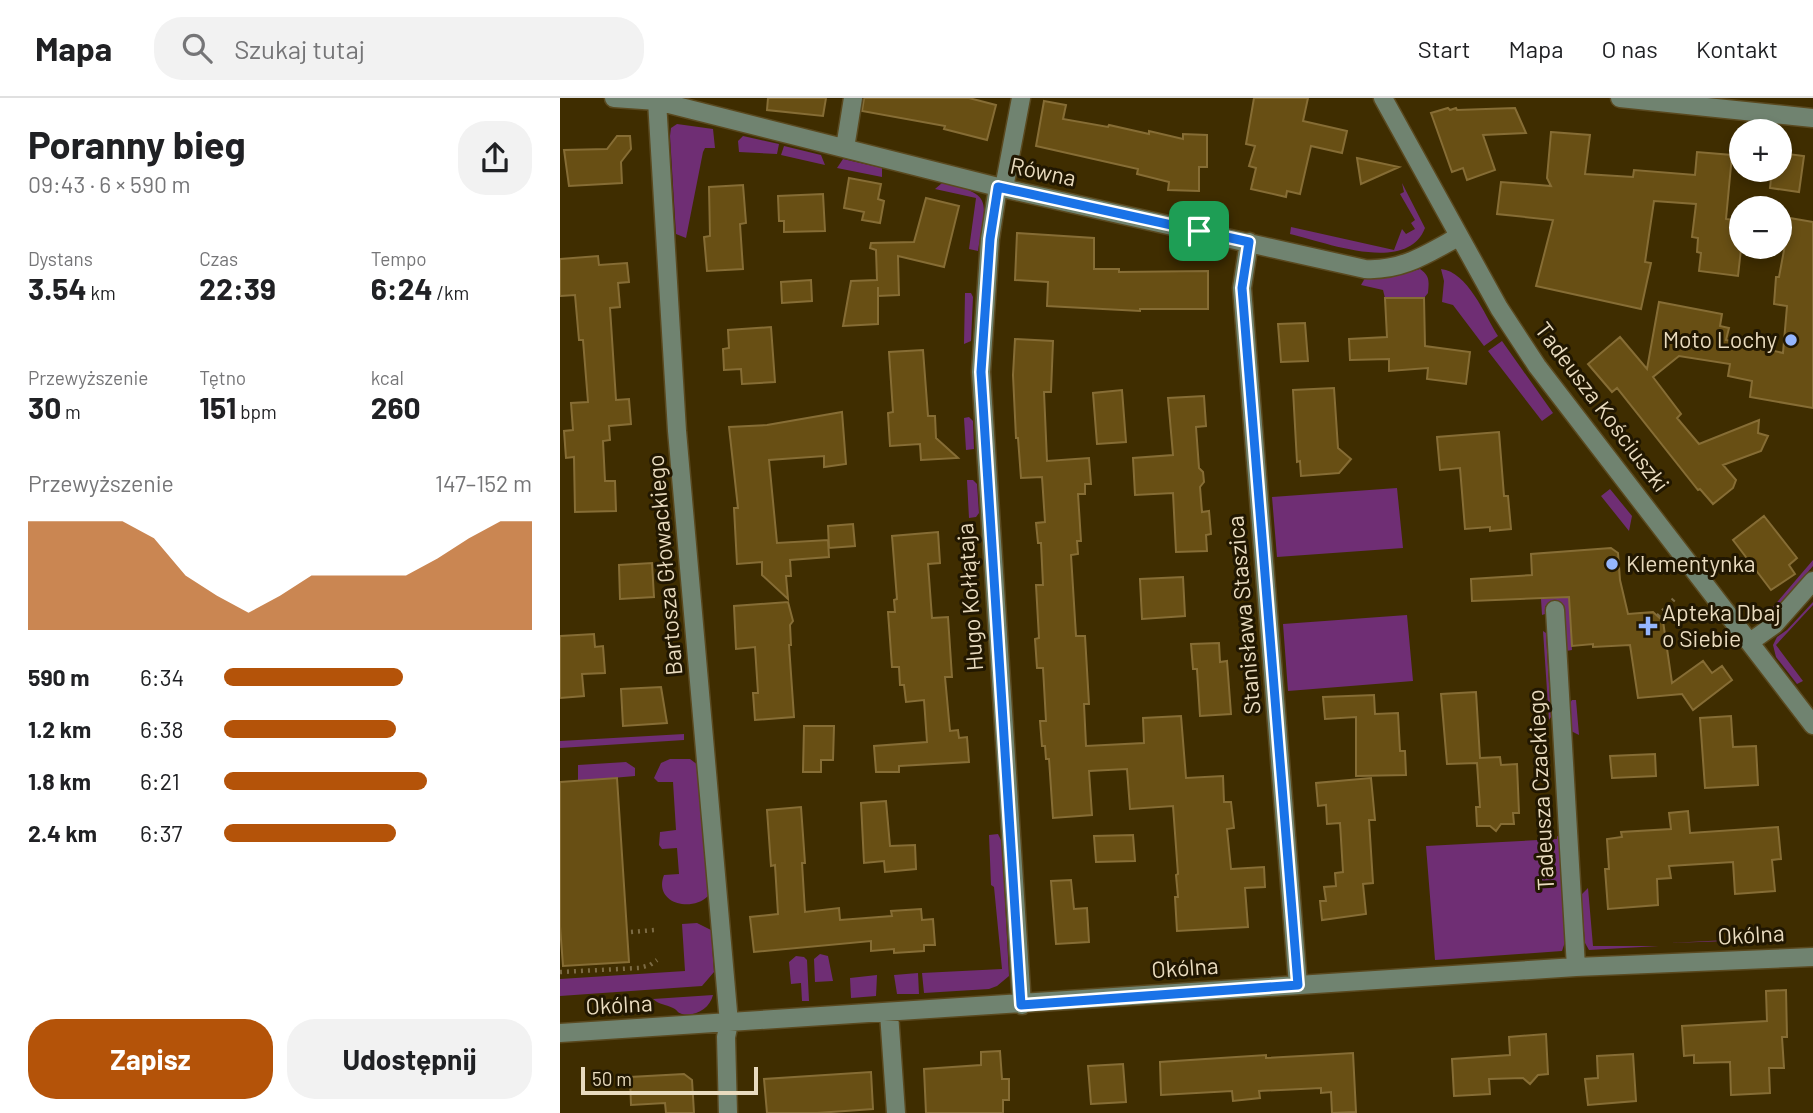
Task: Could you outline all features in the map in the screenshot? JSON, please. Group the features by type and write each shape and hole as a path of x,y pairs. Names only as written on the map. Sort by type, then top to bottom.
{"street":[{"name":"Równa","path":"614,98 657,102 1001,187 1365,269 1400,267 1458,237"},
{"path":"845,148 853,98"},
{"name":"Hugo Kołłątaja","path":"1021,98 990,239 981,372 1021,1005"},
{"name":"Tadeusza Kościuszki","path":"1383,98 1458,237 1499,308 1537,366 1813,725"},
{"path":"1620,98 1813,118"},
{"name":"Bartosza Głowackiego","path":"657,102 677,431 729,1023 726,1037 728,1113"},
{"name":"Stanisława Staszica","path":"1249,242 1242,288 1298,985"},
{"path":"1750,642 1774,625 1813,581"},
{"name":"Tadeusza Czackiego","path":"1555,610 1576,967"},
{"name":"Okólna","path":"560,1033 1576,967 1813,957"},
{"path":"889,1013 896,1113"}],"path":[{"path":"1658,617 1677,596"},
{"path":"631,932 655,930"},
{"path":"560,972 639,968 657,960"}],"shaded area":[{"path":"677,124 713,129 715,148 705,148 703,152 686,238 676,234 670,136 671,128"},
{"path":"743,136 779,144 777,154 739,152 738,141"},
{"path":"784,146 821,155 825,165 781,155"},
{"path":"843,159 882,168 882,177 837,168"},
{"path":"942,183 971,191 979,196 983,203 978,251 969,249 976,198 935,189"},
{"path":"1402,183 1425,228 1415,242 1401,250 1364,252 1290,234 1291,227 1394,250 1402,229 1406,234 1415,229 1411,223 1415,220 1400,194 1404,192"},
{"path":"1420,269 1429,282 1428,293 1424,298 1385,298 1383,290 1361,285 1365,278 1388,278"},
{"path":"1441,269 1451,272 1467,286 1498,336 1484,346 1453,305 1442,302 1444,281"},
{"path":"965,293 971,293 973,297 971,341 964,344"},
{"path":"1502,341 1553,413 1542,421 1488,351"},
{"path":"969,417 973,421 974,449 966,450 964,418"},
{"path":"967,480 973,480 977,484 979,513 976,517 969,518"},
{"path":"1397,488 1403,548 1277,557 1272,497"},
{"path":"1610,489 1632,516 1629,531 1601,496"},
{"path":"1813,560 1813,566 1767,619 1761,622 1753,615 1767,614"},
{"path":"1569,597 1572,650 1566,651 1563,605 1545,606 1545,614 1542,615 1541,599"},
{"path":"1813,602 1776,645 1803,681 1797,684 1776,657 1773,645 1777,637"},
{"path":"1407,615 1413,681 1288,691 1283,624"},
{"path":"1543,631 1546,633 1551,717 1549,720"},
{"path":"1576,700 1579,735 1571,731 1569,704"},
{"path":"684,734 684,740 560,748 560,741"},
{"path":"670,759 690,759 698,765 708,896 692,904 676,902 669,898 662,885 664,875 679,874 677,848 662,849 659,845 660,832 676,830 673,782 658,782 654,778 661,763"},
{"path":"626,762 635,768 635,776 578,781 578,765"},
{"path":"998,834 1002,842 1009,976 989,989 924,993 922,973 1002,969 994,887 991,885 989,835"},
{"path":"1557,836 1566,939 1562,951 1435,960 1426,846 1557,839"},
{"path":"1588,888 1593,946 1659,946 1589,950 1585,943 1581,895"},
{"path":"697,923 711,930 714,972 702,986 560,996 560,979 685,971 682,924"},
{"path":"1786,937 1786,939 1670,943"},
{"path":"820,954 828,956 833,981 815,982 814,959"},
{"path":"796,956 807,960 809,1001 802,1001 801,983 791,984 789,962"},
{"path":"918,973 919,994 897,994 894,975"},
{"path":"877,975 876,996 851,998 850,978"},
{"path":"713,995 706,1008 687,1015 653,999"}],"building":[{"path":"768,98 826,98 823,116 767,110"},
{"path":"864,98 969,98 996,105 987,140 944,129 945,126 862,111"},
{"path":"1254,98 1308,98 1303,121 1347,131 1342,153 1311,146 1300,194 1287,191 1286,197 1251,189 1256,168 1249,166 1255,146 1246,144"},
{"path":"1044,101 1066,105 1063,119 1149,134 1149,131 1183,139 1183,134 1207,135 1207,167 1199,167 1199,191 1168,190 1169,182 1137,174 1138,169 1036,146"},
{"path":"1448,108 1515,108 1526,133 1483,135 1495,170 1467,180 1463,168 1452,172 1431,113"},
{"path":"1551,132 1590,135 1585,174 1633,177 1634,170 1695,175 1697,152 1729,155 1726,219 1729,219 1729,259 1740,259 1738,276 1699,271 1701,253 1697,252 1698,238 1692,237 1696,204 1654,201 1645,262 1651,263 1641,309 1536,286 1553,220 1497,214 1501,182 1551,186 1547,178"},
{"path":"617,136 630,136 631,149 621,162 622,183 569,186 564,150 607,149"},
{"path":"1792,154 1804,156 1799,192 1770,188 1771,182 1792,182"},
{"path":"1357,158 1399,167 1361,184"},
{"path":"849,178 881,184 878,199 884,201 880,223 862,220 864,212 844,208"},
{"path":"743,185 746,223 740,224 743,269 707,271 704,237 710,236 709,187"},
{"path":"823,194 825,231 784,232 784,221 779,221 778,196"},
{"path":"926,198 959,206 944,267 898,256 899,295 878,296 878,324 843,326 851,281 877,280 876,250 870,248 871,243 914,242"},
{"path":"1792,218 1813,222 1813,408 1750,397 1752,381 1728,376 1730,364 1679,356 1653,377 1681,414 1677,418 1699,444 1759,420 1758,433 1768,436 1761,451 1723,465 1736,480 1733,488 1713,504 1698,490 1617,388 1612,392 1588,364 1620,337 1647,369 1659,302 1722,314 1720,326 1729,328 1726,340 1783,353 1787,306 1774,304 1776,277 1779,277 1782,259 1792,259"},
{"path":"1017,233 1094,238 1094,269 1119,269 1119,272 1208,271 1208,309 1140,311 1047,306 1048,282 1015,280"},
{"path":"598,256 599,265 627,263 629,282 618,283 620,307 610,308 616,400 629,399 631,424 609,426 610,440 603,441 605,481 615,481 616,511 575,512 574,457 566,458 564,431 573,430 571,403 588,402 583,340 579,340 575,295 560,296 560,259"},
{"path":"811,280 812,301 782,303 781,282"},
{"path":"1385,298 1424,298 1425,346 1470,352 1466,384 1427,379 1428,368 1389,371 1389,359 1350,360 1349,339 1387,337"},
{"path":"1305,323 1308,361 1281,362 1278,324"},
{"path":"771,327 775,382 742,384 741,369 724,370 723,349 729,348 728,330"},
{"path":"1015,339 1053,341 1051,392 1044,392 1047,461 1089,458 1091,484 1085,484 1085,494 1078,494 1081,541 1077,541 1078,554 1071,555 1076,636 1085,636 1089,704 1084,704 1086,746 1144,743 1143,718 1181,716 1186,778 1223,776 1224,802 1231,802 1234,828 1227,829 1231,869 1264,867 1265,887 1245,888 1248,927 1177,931 1175,897 1178,897 1178,874 1173,806 1130,809 1127,769 1089,771 1092,815 1053,818 1049,759 1046,759 1045,746 1042,746 1040,721 1046,721 1043,668 1037,668 1035,639 1039,638 1036,585 1043,585 1041,543 1038,543 1036,523 1045,522 1042,477 1021,478 1013,375"},
{"path":"923,350 928,416 935,416 936,438 958,458 921,460 920,444 890,446 888,413 893,412 889,352"},
{"path":"1334,388 1338,448 1351,459 1339,473 1301,476 1300,461 1297,462 1293,390"},
{"path":"1122,390 1126,442 1097,444 1093,393"},
{"path":"1204,396 1206,426 1196,427 1199,468 1203,472 1204,482 1200,487 1202,512 1209,511 1211,534 1206,535 1207,551 1176,552 1173,493 1135,495 1133,458 1173,455 1168,398"},
{"path":"842,412 846,464 824,467 824,456 769,460 777,543 828,540 829,557 790,560 791,576 786,576 788,599 762,575 762,562 737,564 734,508 738,508 729,427 767,425"},
{"path":"1499,432 1504,496 1508,496 1511,529 1465,529 1460,468 1440,470 1437,437"},
{"path":"1764,516 1797,558 1789,565 1795,574 1771,590 1733,540"},
{"path":"853,524 855,546 829,548 828,526"},
{"path":"938,532 940,563 928,564 932,618 948,617 952,677 945,677 950,731 958,730 959,738 967,737 969,762 899,766 899,772 876,772 874,746 927,742 924,700 906,702 904,685 900,685 899,667 892,667 888,612 895,612 894,600 897,599 892,536"},
{"path":"1611,548 1618,553 1620,580 1628,614 1653,612 1663,621 1672,683 1703,661 1712,673 1722,666 1732,680 1693,710 1682,694 1638,698 1630,645 1572,646 1569,597 1472,601 1471,579 1532,575 1531,554"},
{"path":"652,563 654,597 620,599 619,565"},
{"path":"1183,577 1185,616 1142,619 1140,579"},
{"path":"788,602 793,621 790,625 789,645 794,717 755,720 753,693 758,693 755,647 736,649 734,606"},
{"path":"594,634 595,647 603,646 605,673 582,674 584,696 560,698 560,636"},
{"path":"1219,643 1220,662 1227,661 1231,714 1200,716 1197,669 1193,669 1191,644"},
{"path":"661,687 667,723 623,726 621,689"},
{"path":"1476,692 1480,758 1500,757 1501,765 1517,764 1519,813 1513,813 1514,824 1501,824 1496,831 1490,826 1477,826 1476,807 1480,807 1477,763 1447,764 1441,694"},
{"path":"1374,695 1375,714 1398,713 1400,751 1405,751 1406,775 1356,776 1356,717 1325,719 1323,697"},
{"path":"1731,716 1733,747 1756,746 1758,785 1705,788 1700,718"},
{"path":"804,726 834,726 833,760 821,760 821,772 803,772"},
{"path":"1655,754 1656,776 1612,778 1610,756"},
{"path":"617,778 629,962 563,966 560,926 560,782"},
{"path":"1371,778 1375,820 1369,820 1373,883 1363,884 1366,914 1322,920 1320,901 1326,901 1324,887 1336,886 1335,873 1343,872 1340,823 1327,824 1326,805 1318,806 1316,783"},
{"path":"886,801 890,846 915,845 916,869 885,872 884,861 864,863 861,803"},
{"path":"801,807 805,912 839,908 840,920 892,916 891,911 921,909 922,920 933,919 935,945 924,945 924,951 894,953 894,949 871,951 871,941 754,952 750,917 778,914 775,865 771,866 767,810"},
{"path":"1688,811 1690,833 1778,827 1781,859 1772,860 1775,891 1735,894 1733,862 1669,866 1671,878 1657,879 1658,905 1608,909 1605,869 1609,869 1607,839 1622,837 1621,832 1671,829 1669,813"},
{"path":"1133,835 1135,861 1096,862 1094,836"},
{"path":"1071,880 1074,909 1087,908 1089,942 1056,944 1051,881"},
{"path":"1786,990 1787,1037 1782,1037 1784,1068 1769,1068 1770,1093 1731,1095 1730,1062 1694,1063 1694,1055 1684,1056 1682,1026 1767,1021 1766,991"},
{"path":"1546,1034 1548,1074 1538,1075 1530,1084 1523,1078 1489,1079 1490,1094 1454,1096 1452,1059 1510,1055 1509,1037"},
{"path":"1000,1051 1002,1079 1009,1079 1009,1100 1003,1100 1003,1113 926,1113 924,1069 981,1065 981,1052"},
{"path":"1353,1053 1356,1112 1332,1113 1331,1092 1321,1093 1321,1088 1259,1091 1260,1098 1233,1101 1232,1091 1161,1095 1160,1062"},
{"path":"1633,1054 1636,1101 1588,1105 1585,1079 1598,1078 1597,1056"},
{"path":"1123,1064 1126,1102 1091,1104 1088,1066"},
{"path":"871,1072 873,1109 767,1113 764,1079"},
{"path":"684,1074 692,1080 694,1113 666,1113 665,1103 631,1105 630,1077"}],"place":[{"name":"Moto Lochy","path":"1791,340"},
{"name":"Klementynka","path":"1612,564"},
{"name":"Apteka Dbaj o Siebie","path":"1648,626"}],"route":[{"path":"998,187 1199,231 1249,242 1242,288 1298,985 1021,1005 981,372 990,239 998,187"}]}
